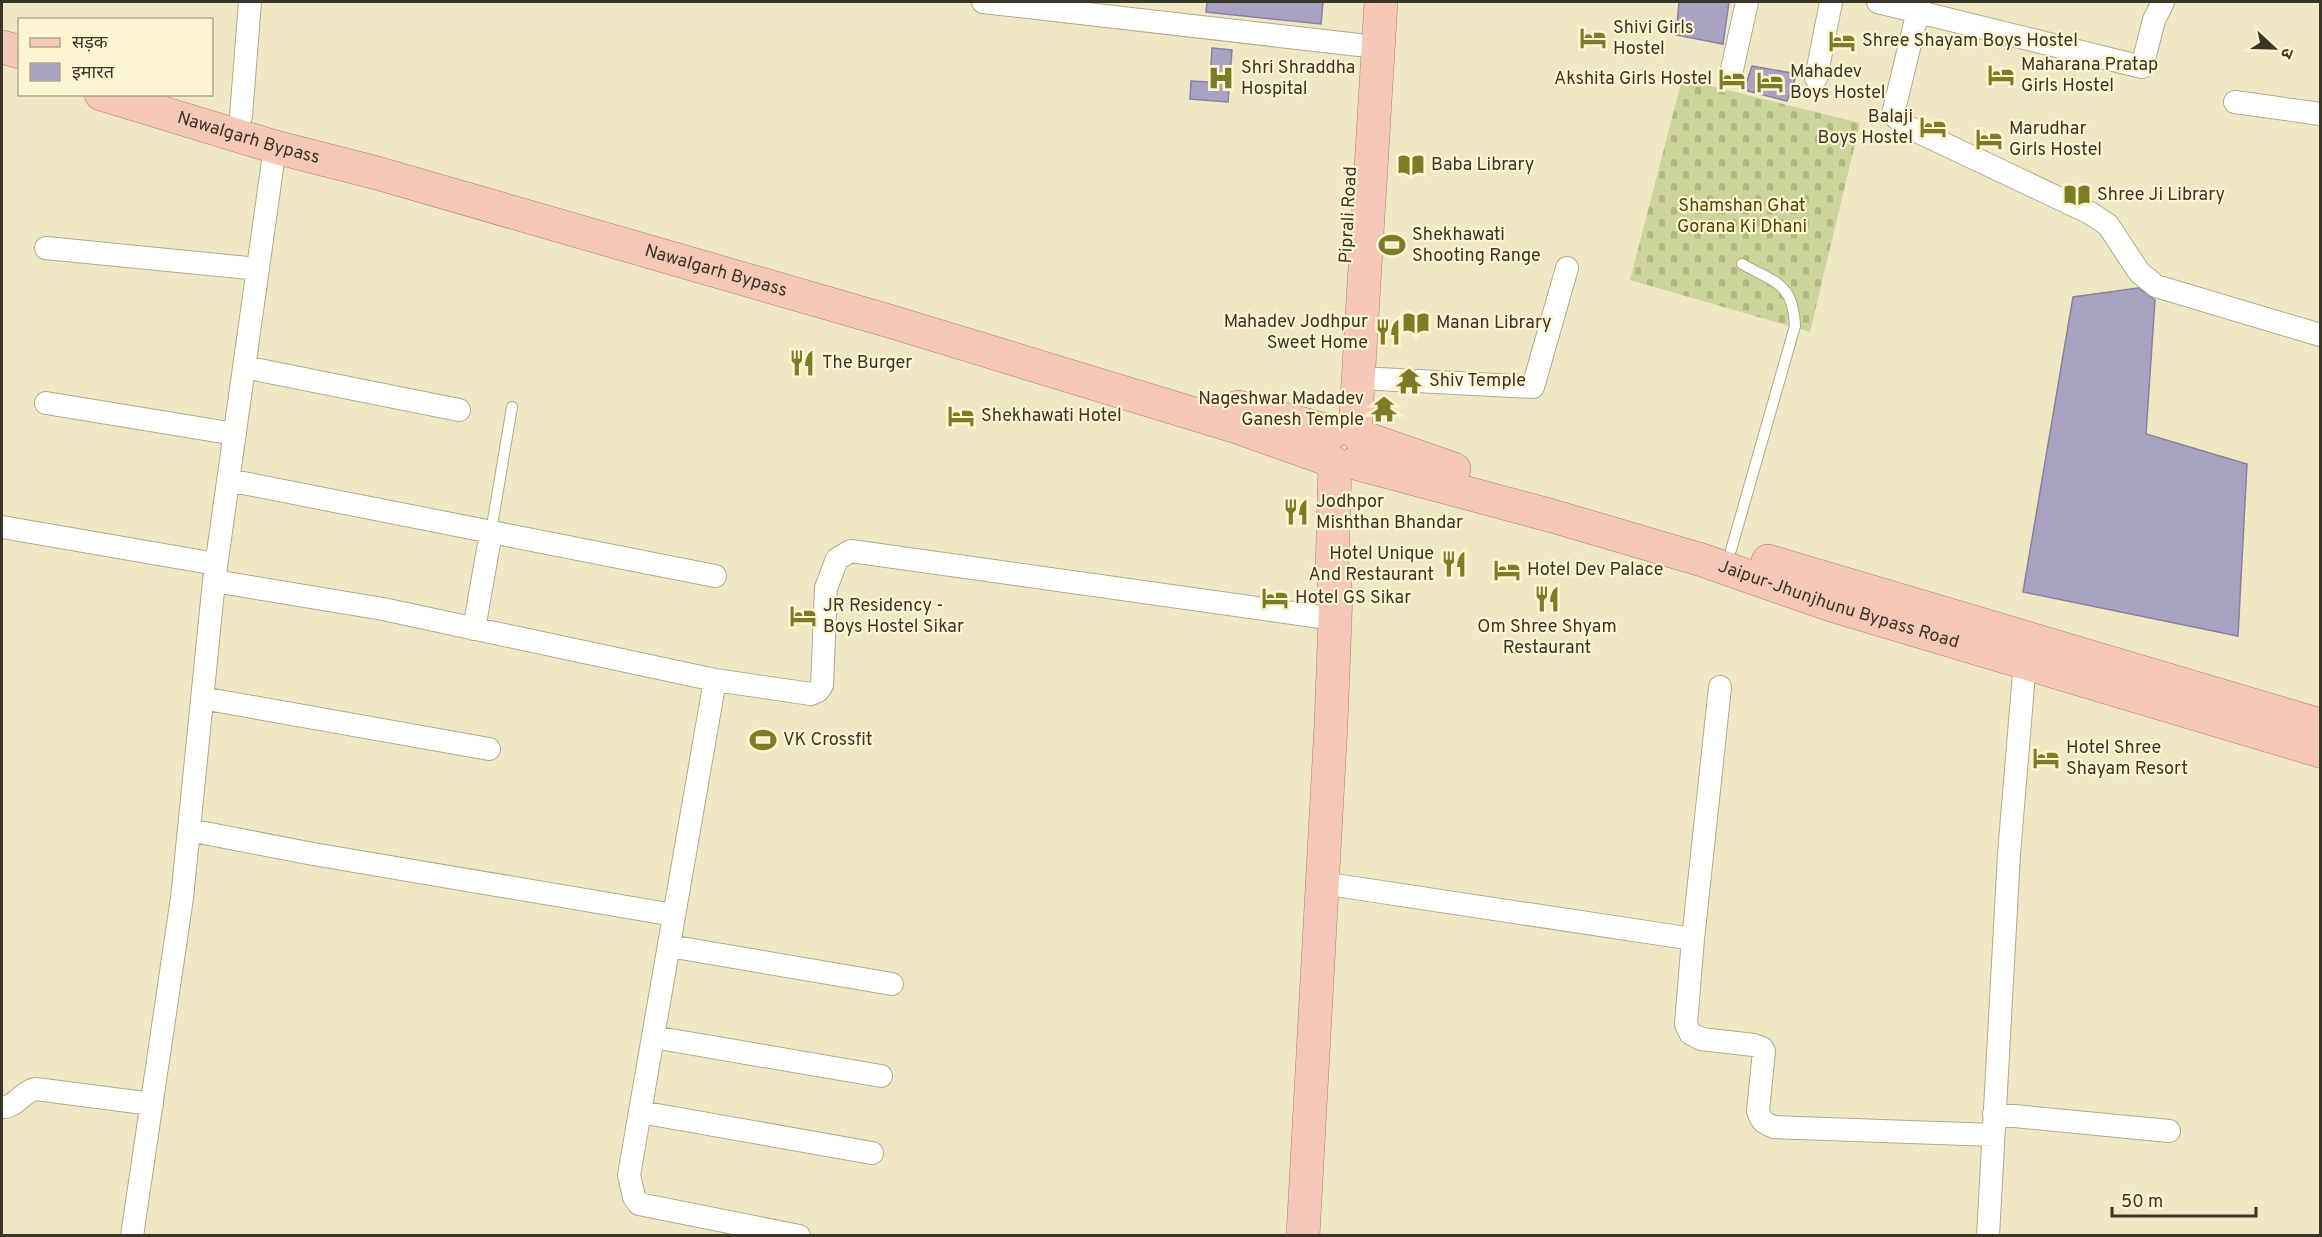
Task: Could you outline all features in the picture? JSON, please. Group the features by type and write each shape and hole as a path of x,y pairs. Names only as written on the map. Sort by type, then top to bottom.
{"main road":[{"name":"Piprali Road","path":"1344,448 1361,2"},
{"path":"1303,1236 1336,606 1332,568 1344,448 1359,378 1381,2"},
{"path":"2,47 18,51"},
{"path":"2,67 18,71"},
{"name":"Nawalgarh Bypass","path":"107,96 275,147 377,173 889,321 1344,448 1487,480 1551,507"},
{"name":"Nawalgarh Bypass","path":"174,96 1181,401"},
{"path":"1551,507 1731,550 2320,725"},
{"name":"Jaipur-Jhunjhunu Bypass Road","path":"1551,507 1832,605 2320,751"}],"street":[{"path":"241,116 250,2"},
{"path":"984,2 1359,45"},
{"path":"1731,74 1748,2"},
{"path":"1816,78 1831,2"},
{"path":"1878,2 2142,67 2154,20 2163,2"},
{"path":"1918,11 1893,114 1904,125 2090,213 2108,225 2139,272 2156,286 2320,335"},
{"path":"2235,102 2320,114"},
{"path":"132,1236 182,898 215,572 275,147"},
{"path":"46,248 258,269"},
{"path":"1359,378 1533,387 1567,268"},
{"path":"244,367 459,410"},
{"path":"46,403 235,434"},
{"path":"228,480 715,576"},
{"path":"2,527 715,681 811,694 818,691 822,684 826,588 837,559 851,551 1336,606"},
{"path":"474,629 491,532"},
{"path":"1988,1236 2009,854 2025,662"},
{"path":"715,681 629,1175 634,1197 639,1203 799,1236"},
{"path":"1720,687 1686,1024 1690,1033 1701,1039 1754,1045 1762,1048 1764,1051 1758,1111 1765,1123 1774,1127 1993,1125 2169,1131"},
{"path":"202,698 489,749"},
{"path":"189,830 325,856 674,915"},
{"path":"1322,883 1693,939"},
{"path":"669,946 892,984"},
{"path":"653,1038 880,1077"},
{"path":"2,1107 14,1104 28,1090 36,1089 152,1104"},
{"path":"640,1112 872,1153"}],"lane":[{"path":"1731,550 1795,326 1794,307 1786,289 1742,264"},
{"path":"491,532 512,407"}],"green space":[{"name":"Shamshan Ghat Gorana Ki Dhani","path":"1682,79 1860,123 1810,332 1630,280"}],"building":[{"path":"1207,2 1323,2 1321,24 1206,12"},
{"path":"1679,2 1729,2 1723,44 1676,35"},
{"path":"1212,48 1232,50 1228,102 1190,99 1191,81 1210,82"},
{"name":"Mahadev Boys Hostel","path":"1752,66 1797,74 1787,101 1744,90"},
{"path":"2138,288 2155,300 2146,434 2247,464 2238,636 2023,592 2073,297"}],"place":[{"name":"Shivi Girls Hostel","path":"1593,38"},
{"name":"Shree Shayam Boys Hostel","path":"1842,41"},
{"name":"Maharana Pratap Girls Hostel","path":"2001,75"},
{"name":"Shri Shraddha Hospital","path":"1221,78"},
{"name":"Akshita Girls Hostel","path":"1732,79"},
{"name":"Mahadev Boys Hostel","path":"1770,82"},
{"name":"Balaji Boys Hostel","path":"1933,127"},
{"name":"Marudhar Girls Hostel","path":"1989,139"},
{"name":"Baba Library","path":"1411,165"},
{"name":"Shree Ji Library","path":"2077,195"},
{"name":"Shekhawati Shooting Range","path":"1392,245"},
{"name":"Manan Library","path":"1416,323"},
{"name":"Mahadev Jodhpur Sweet Home","path":"1388,332"},
{"name":"The Burger","path":"802,363"},
{"name":"Shiv Temple","path":"1409,381"},
{"name":"Nageshwar Madadev Ganesh Temple","path":"1384,409"},
{"name":"Shekhawati Hotel","path":"961,416"},
{"name":"Jodhpor Mishthan Bhandar","path":"1296,512"},
{"name":"Hotel Unique And Restaurant","path":"1454,564"},
{"name":"Hotel Dev Palace","path":"1507,570"},
{"name":"Hotel GS Sikar","path":"1275,598"},
{"name":"Om Shree Shyam Restaurant","path":"1547,599"},
{"name":"JR Residency - Boys Hostel Sikar","path":"803,616"},
{"name":"VK Crossfit","path":"763,740"},
{"name":"Hotel Shree Shayam Resort","path":"2046,758"}]}
